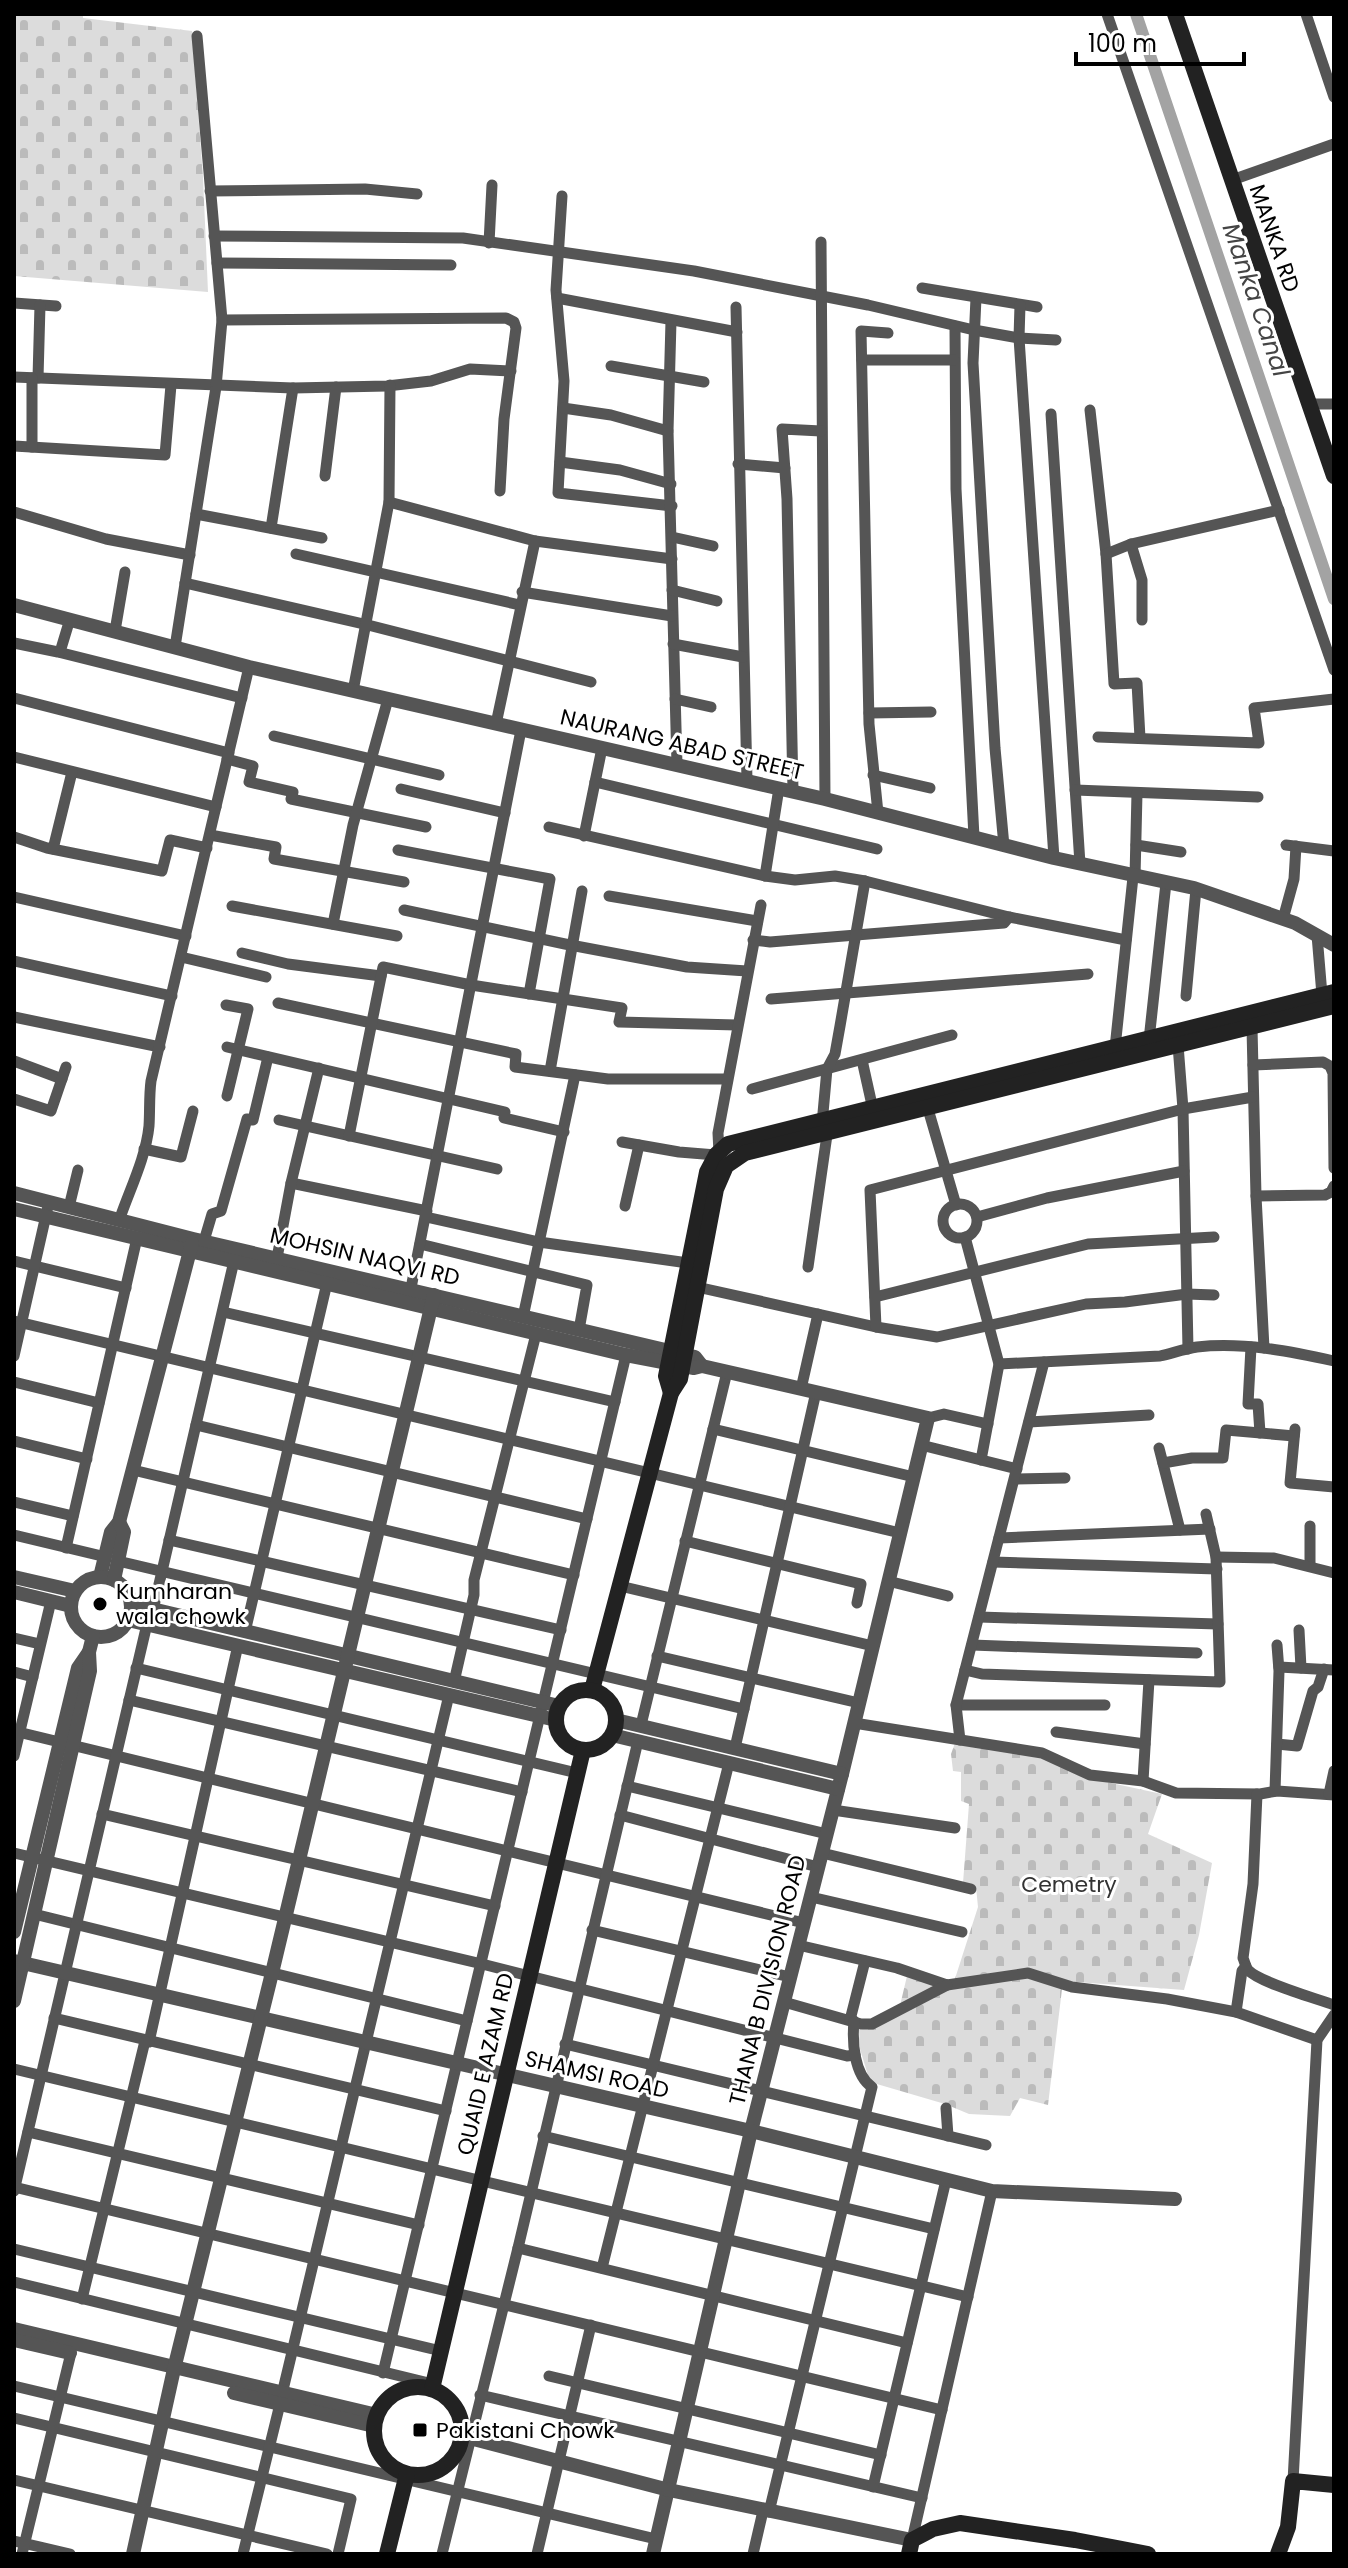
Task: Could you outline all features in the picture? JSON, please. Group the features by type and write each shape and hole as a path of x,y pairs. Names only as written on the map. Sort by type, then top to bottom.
{"main road":[{"name":"MANKA RD","path":"1175,14 1334,476"},
{"path":"676,1359 697,1287 716,1189 726,1166 745,1153 1115,1048 1330,998"},
{"path":"874,1116 928,1109 1252,1028 1330,998"},
{"path":"594,1682 608,1699 614,1727 604,1744 583,1750 565,1741 559,1734 550,1711 573,1692 594,1682 671,1393 680,1379 676,1359 688,1263 707,1172 717,1154 737,1141 823,1130"},
{"name":"QUAID E AZAM RD","path":"433,2386 583,1750"},
{"path":"433,2386 456,2407 466,2437 450,2462 438,2471 406,2477 384,2460 377,2448 375,2421 391,2396 404,2389 433,2386"},
{"path":"387,2554 406,2477"},
{"path":"1278,2554 1288,2527 1293,2481 1334,2485"},
{"path":"911,2547 933,2529 960,2523 1148,2554"}],"street":[{"path":"1107,14 1334,670"},
{"path":"1306,14 1334,97"},
{"path":"175,647 216,387 222,320 197,36"},
{"path":"1232,180 1334,144"},
{"path":"489,243 492,185"},
{"path":"210,191 365,189 417,194"},
{"path":"562,196 557,298 564,381 558,493 672,506"},
{"path":"214,236 447,238 489,243 694,271 868,305 974,330 1019,338 1056,340"},
{"path":"821,242 825,799"},
{"path":"217,263 451,265"},
{"path":"922,288 1037,307"},
{"path":"557,298 737,332"},
{"path":"976,298 973,363 995,748 1004,846"},
{"path":"14,303 56,306"},
{"path":"32,447 40,305"},
{"path":"1020,305 1019,338 1054,858"},
{"path":"736,307 747,781"},
{"path":"222,320 506,318 514,322 516,328 504,419 500,491"},
{"path":"671,321 668,431 677,765"},
{"path":"955,326 958,532 974,837"},
{"path":"878,813 869,713 861,331 888,333"},
{"path":"862,360 954,360"},
{"path":"611,366 704,382"},
{"path":"14,377 293,388 431,381 470,369 511,371"},
{"path":"14,446 165,455 171,385"},
{"path":"353,691 389,502 390,385"},
{"path":"325,476 336,387"},
{"path":"271,528 293,388"},
{"path":"1309,404 1334,404"},
{"path":"563,408 611,415 668,431"},
{"path":"1090,410 1106,554 1114,684 1137,683 1140,738"},
{"path":"1051,414 1080,864"},
{"path":"765,876 773,824 786,790 785,468 782,429 821,431"},
{"path":"560,462 620,470 671,484"},
{"path":"738,464 785,468"},
{"path":"389,502 535,541 672,559"},
{"path":"1106,554 1131,544 1279,510"},
{"path":"14,512 106,539 190,555"},
{"path":"196,514 322,538"},
{"path":"672,537 713,546"},
{"path":"496,724 535,541"},
{"path":"1131,544 1142,580 1142,620"},
{"path":"296,554 521,598 672,616"},
{"path":"115,631 125,572"},
{"path":"185,583 368,625 591,682"},
{"path":"672,590 717,601"},
{"name":"NAURANG ABAD STREET","path":"14,605 249,667 825,799 1004,846 1196,889 1283,919 1334,945"},
{"path":"60,652 70,619"},
{"path":"14,643 242,698"},
{"path":"673,644 743,657"},
{"path":"120,1218 144,1149 149,1126 151,1081 249,667"},
{"path":"14,698 228,756 253,766 249,782 293,792 291,799 426,827"},
{"path":"333,924 356,813 388,699"},
{"path":"675,699 711,707"},
{"path":"1098,737 1259,743 1254,708 1334,699"},
{"path":"869,713 931,712"},
{"path":"411,1288 521,730"},
{"path":"274,736 439,775"},
{"path":"584,836 602,748"},
{"path":"14,757 216,807"},
{"path":"53,849 72,772"},
{"path":"873,775 930,788"},
{"path":"595,782 877,849"},
{"path":"401,789 505,813"},
{"path":"1075,790 1258,797"},
{"path":"1115,1048 1134,877 1137,793"},
{"path":"549,827 765,876 795,880 835,876 865,881 1009,917 1126,940"},
{"path":"210,835 276,847 274,859 404,882"},
{"path":"14,837 53,849 162,871 170,840 207,848"},
{"path":"1136,845 1181,852"},
{"path":"1283,919 1294,879 1291,845 1334,851"},
{"path":"398,850 550,879 529,994"},
{"path":"808,1267 827,1069 835,1054 865,881"},
{"path":"1149,1040 1166,883"},
{"path":"1186,996 1196,889"},
{"path":"550,1071 582,891"},
{"path":"609,896 757,921"},
{"path":"14,897 186,936"},
{"path":"622,1142 679,1152 717,1154 727,1079 761,905"},
{"path":"232,906 397,936"},
{"path":"404,910 687,967 747,971"},
{"path":"753,940 770,942 989,925 1004,923 1009,917"},
{"path":"1317,935 1330,998"},
{"path":"242,953 288,964 381,976"},
{"path":"181,957 266,977"},
{"path":"14,961 172,996"},
{"path":"349,1136 383,967 471,985 622,1008 619,1022 737,1025"},
{"path":"771,999 1088,974"},
{"path":"278,1003 516,1054 515,1067 608,1079 727,1079"},
{"path":"226,1005 248,1009 233,1048 227,1096"},
{"path":"14,1017 160,1047"},
{"path":"1252,1028 1257,1348 1248,1404 1258,1404 1260,1433"},
{"path":"752,1089 952,1035"},
{"path":"1178,1045 1183,1109 1188,1349"},
{"path":"233,1048 505,1112 504,1118 564,1132"},
{"path":"107,1579 112,1559 111,1532 119,1522 162,1357 196,1243 212,1214 221,1211 247,1119 253,1120 268,1057"},
{"path":"862,1060 874,1116"},
{"path":"14,1061 64,1073 51,1111 14,1099"},
{"path":"1253,1065 1323,1062 1330,1066 1333,1073 1334,1168"},
{"path":"277,1258 291,1183 319,1068"},
{"path":"523,1317 575,1075"},
{"path":"876,1327 870,1190 1183,1109 1253,1097"},
{"path":"928,1109 956,1205"},
{"path":"144,1149 181,1157 193,1111"},
{"path":"279,1120 497,1169"},
{"path":"625,1206 639,1145"},
{"path":"69,1207 78,1170"},
{"path":"977,1217 1047,1198 1184,1171"},
{"path":"291,1183 539,1242 688,1263"},
{"path":"1256,1196 1329,1198 1334,1186"},
{"name":"MOHSIN NAQVI RD","path":"14,1193 47,1209 137,1238 196,1243 411,1288 433,1301 536,1334 626,1355 676,1359 695,1357 702,1366 928,1418"},
{"path":"956,1205 971,1208 977,1217 973,1231 965,1237 954,1236 944,1225 947,1210 956,1205"},
{"name":"MOHSIN NAQVI RD","path":"14,1209 69,1207 120,1218 196,1243 234,1261 327,1283 523,1317 676,1359"},
{"path":"14,1356 18,1322 47,1209"},
{"path":"965,1237 999,1364 981,1460"},
{"path":"875,1297 1088,1244 1214,1237"},
{"path":"66,1548 137,1238"},
{"path":"420,1244 587,1285 579,1330"},
{"path":"14,1261 126,1288"},
{"path":"153,1610 234,1261"},
{"path":"82,2299 160,1994 220,1722 262,1561 327,1283"},
{"path":"697,1287 876,1327 937,1337 1086,1304 1187,1294 1214,1295"},
{"path":"133,2554 173,2373 262,2017 433,1301"},
{"path":"223,1312 615,1402"},
{"path":"801,1389 818,1314"},
{"path":"18,1322 900,1533"},
{"path":"243,2554 536,1334"},
{"path":"999,1364 1160,1356 1188,1349 1257,1348 1334,1361"},
{"path":"383,2373 529,1761 550,1711 553,1663 626,1355"},
{"path":"960,1740 956,1705 1044,1362"},
{"path":"641,1725 727,1372"},
{"path":"14,1382 99,1403"},
{"path":"735,1748 816,1392"},
{"path":"928,1418 944,1414 988,1424"},
{"path":"1029,1422 1149,1415"},
{"name":"THANA B DIVISION ROAD","path":"653,2554 751,2131 928,1418"},
{"path":"196,1425 587,1519"},
{"path":"713,1429 914,1477"},
{"path":"1163,1463 1192,1458 1223,1458 1226,1430 1295,1432 1290,1483 1334,1487"},
{"path":"14,1441 87,1459"},
{"path":"921,1445 981,1460 1016,1474 1065,1478"},
{"path":"1159,1448 1180,1530"},
{"path":"133,1470 574,1575"},
{"path":"14,1502 73,1516"},
{"path":"965,1670 982,1674 1220,1682 1216,1563 1206,1514"},
{"path":"1310,1526 1310,1566"},
{"path":"999,1538 1210,1529"},
{"path":"14,1535 553,1663 594,1682 650,1686 744,1709"},
{"path":"169,1540 561,1630"},
{"path":"685,1541 861,1584 857,1603"},
{"path":"993,1562 1216,1563 1274,1558 1334,1573"},
{"path":"14,1577 73,1599"},
{"path":"107,1579 128,1594 131,1604 128,1620 110,1635 93,1636 77,1625 73,1599 86,1581 107,1579"},
{"path":"888,1581 948,1596"},
{"path":"620,1586 873,1646"},
{"path":"14,1592 51,1601 73,1599"},
{"path":"14,1756 17,1732 51,1601"},
{"path":"131,1604 242,1639"},
{"path":"979,1617 1218,1624"},
{"path":"128,1620 242,1639 550,1711"},
{"path":"147,1624 14,2188 942,2410"},
{"path":"1299,1630 1301,1668"},
{"path":"14,1932 39,1859 67,1743 90,1671 89,1652 93,1636"},
{"path":"14,1638 40,1644"},
{"path":"972,1645 1197,1653"},
{"path":"1275,1791 1277,1645"},
{"path":"657,1656 859,1703"},
{"path":"1277,1744 1297,1746 1313,1691 1329,1669 1279,1667"},
{"path":"136,1668 577,1773"},
{"path":"14,1672 33,1677"},
{"path":"1143,1781 1149,1680"},
{"path":"129,1700 522,1792"},
{"path":"956,1705 1105,1705"},
{"path":"854,1723 1042,1753 1090,1775 1143,1781 1176,1793 1257,1794 1275,1791 1332,1794 1334,1771"},
{"path":"614,1727 641,1725 842,1774"},
{"path":"614,1727 638,1741 838,1789"},
{"path":"17,1732 804,1923"},
{"path":"1056,1732 1145,1744"},
{"path":"442,2554 466,2437 518,2248 638,1741"},
{"path":"602,2268 729,1763"},
{"path":"627,1786 827,1834"},
{"path":"1257,1794 1253,1884 1243,1958 1248,1970 1267,1981 1334,2005"},
{"path":"833,1810 955,1828"},
{"path":"102,1814 495,1906"},
{"path":"620,1815 710,1839 971,1889"},
{"path":"14,1853 482,1964 847,2056 855,2055"},
{"path":"14,2001 19,1962 34,1914 39,1859"},
{"path":"811,1897 962,1932"},
{"path":"34,1914 467,2021"},
{"path":"592,1930 790,1977"},
{"path":"798,1945 947,1985"},
{"path":"753,2554 781,2466 872,2087 865,2082 855,2055 852,2021 865,1961"},
{"name":"SHAMSI ROAD","path":"19,1962 751,2131 992,2191 1175,2199"},
{"path":"1236,2012 1242,1971 1246,1966"},
{"path":"784,2002 872,2024 947,1985 1028,1973 1072,1987 1167,1999 1236,2012 1317,2040"},
{"path":"1293,2481 1317,2040 1334,2015"},
{"path":"54,2018 446,2111"},
{"path":"565,2044 986,2145"},
{"path":"14,2069 968,2297"},
{"path":"946,2108 948,2136"},
{"path":"28,2132 419,2225"},
{"path":"543,2136 934,2229"},
{"path":"873,2487 946,2180"},
{"path":"466,2437 669,2490 911,2547 992,2191"},
{"path":"518,2248 907,2343"},
{"path":"14,2249 441,2351"},
{"path":"14,2282 433,2386"},
{"path":"537,2554 591,2325"},
{"path":"14,2329 173,2373 375,2421"},
{"path":"14,2340 173,2373"},
{"path":"70,2554 20,2546 39,2486 71,2353"},
{"path":"549,2376 881,2455"},
{"path":"14,2386 656,2539"},
{"path":"480,2395 922,2498"},
{"path":"14,2418 351,2499 338,2554"},
{"path":"14,2480 327,2554"}],"green space":[{"path":"14,14 83,14 83,18 192,31 208,292 14,276"},
{"name":"Cemetry","path":"955,1743 1041,1757 1088,1778 1162,1794 1148,1834 1212,1863 1199,1935 1184,1990 1063,1981 1048,2105 1020,2098 1010,2116 969,2114 870,2082 860,2049 859,2030 878,2025 898,2014 907,1976 952,1988 978,1907 976,1887 963,1883 969,1804 961,1801 961,1772 953,1771 951,1754"}],"waterway":[{"name":"Manka Canal","path":"1136,14 1334,599"}],"place":[{"name":"Kumharan wala chowk","path":"100,1604"},
{"name":"Pakistani Chowk","path":"420,2430"}]}
